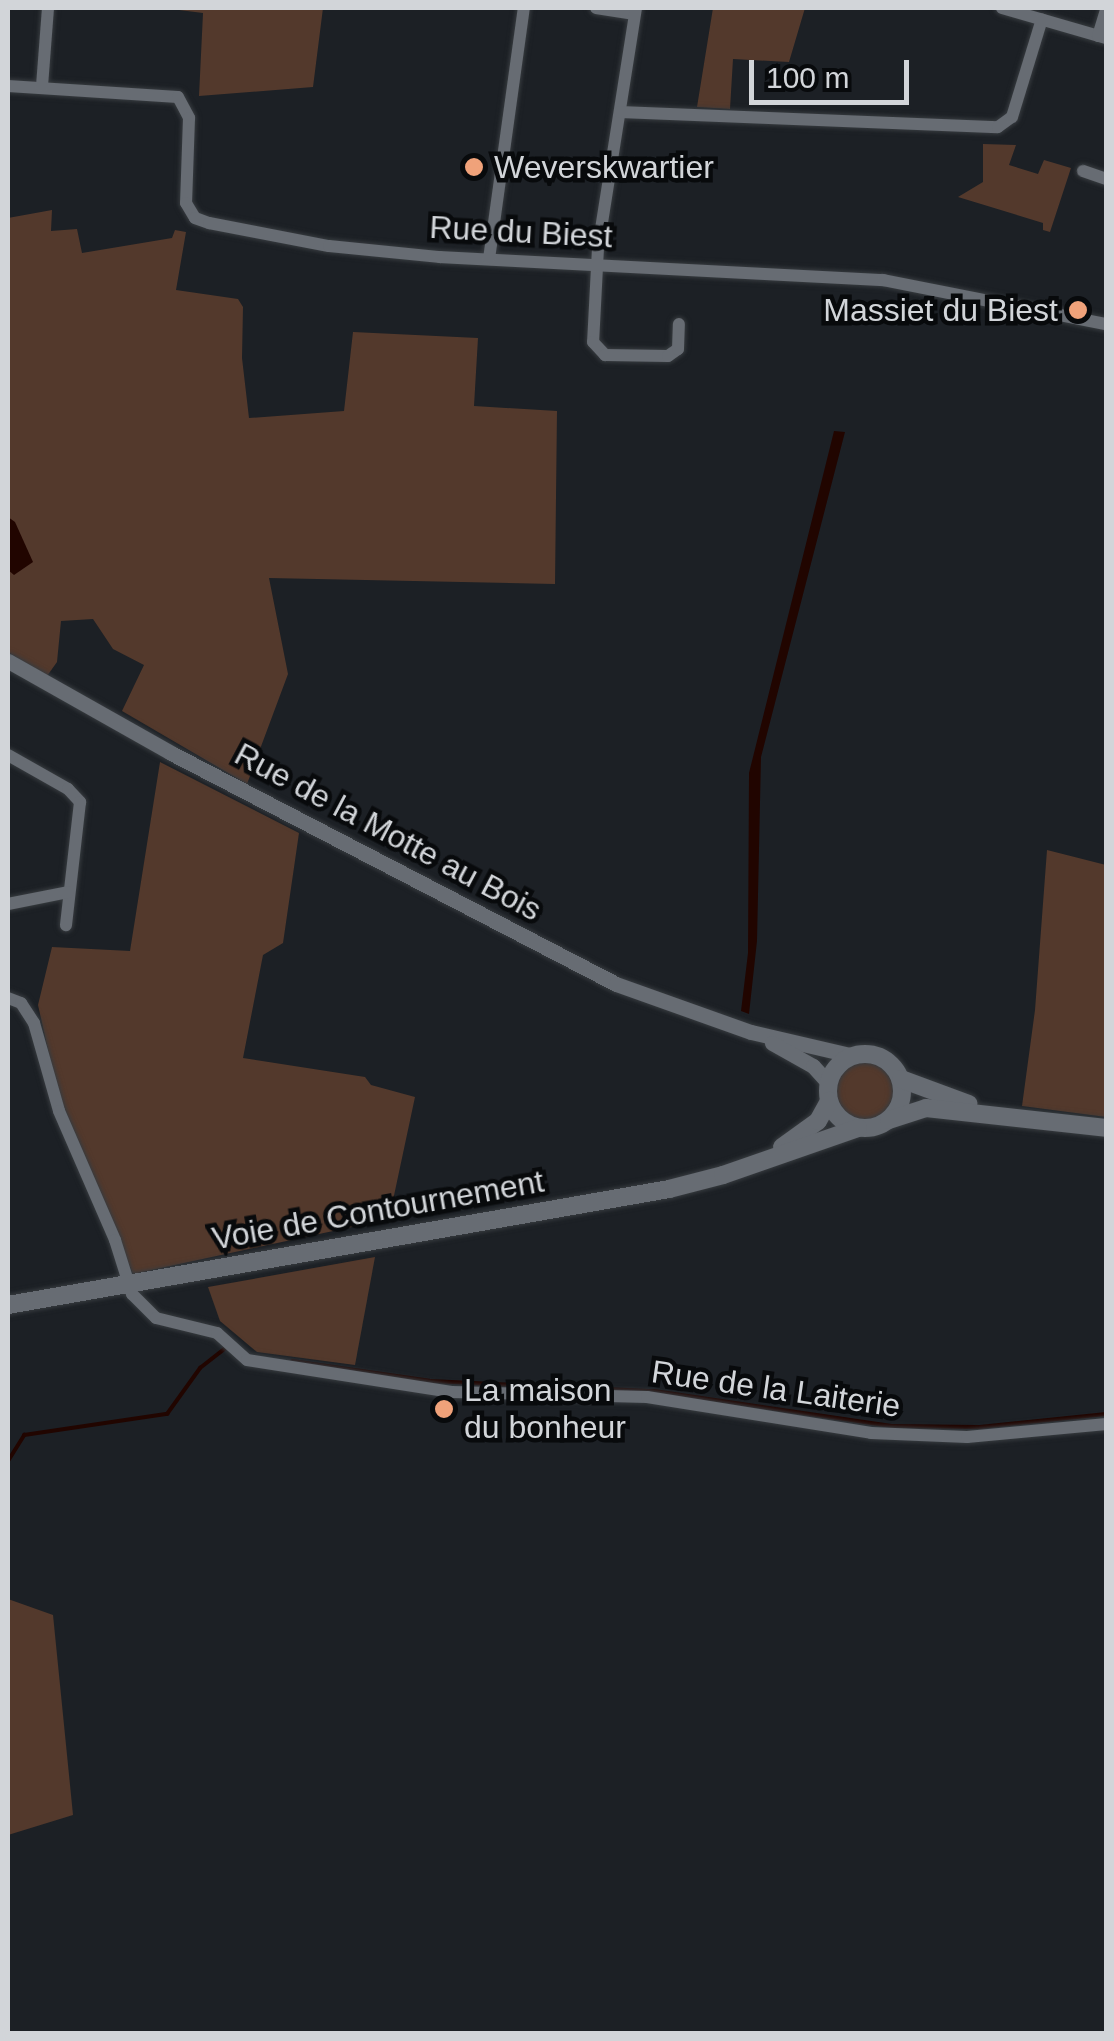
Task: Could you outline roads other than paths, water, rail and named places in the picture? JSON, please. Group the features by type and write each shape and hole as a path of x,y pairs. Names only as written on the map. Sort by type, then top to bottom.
{"main road":[{"path":"756,1163 818,1121 839,1065 854,1056 884,1059 901,1079 1003,1114"},
{"path":"888,1120 901,1102 901,1079"},
{"path":"829,1092 838,1117 858,1128 926,1108 1106,1128"},
{"name":"Voie de Contournement","path":"8,1305 652,1192 710,1179 858,1128"}],"street":[{"path":"8,86 42,86 48,8"},
{"path":"489,259 524,8"},
{"path":"596,8 635,11 596,264 593,338 598,352 668,356 678,349 679,324"},
{"path":"1002,8 1102,37 1106,10"},
{"path":"620,112 998,128 1013,113 1042,19"},
{"name":"Rue du Biest","path":"42,86 165,93 182,100 189,118 186,204 192,215 204,222 339,247 883,280 1106,324"},
{"path":"1082,171 1106,178"},
{"name":"Rue de la Motte au Bois","path":"8,661 171,753 579,966 663,1002 751,1032 854,1056"},
{"path":"8,755 78,798 80,810 66,925"},
{"path":"8,904 68,892"},
{"name":"Rue de la Laiterie","path":"8,998 21,1003 34,1022 59,1111 139,1303 156,1318 212,1330 247,1360 433,1390 647,1397 858,1432 967,1437 1106,1424"},
{"name":"Rue de la Motte au Bois","path":"751,1032 812,1066 829,1092"}],"waterway":[{"path":"8,1461 24,1435 167,1414 200,1368 226,1348"},
{"path":"292,1361 430,1381 654,1391 891,1426 980,1427 1106,1414"}],"place":[{"name":"Weverskwartier","path":"474,167"},
{"name":"Massiet du Biest","path":"1078,310"},
{"name":"La maison du bonheur","path":"444,1409"}]}
